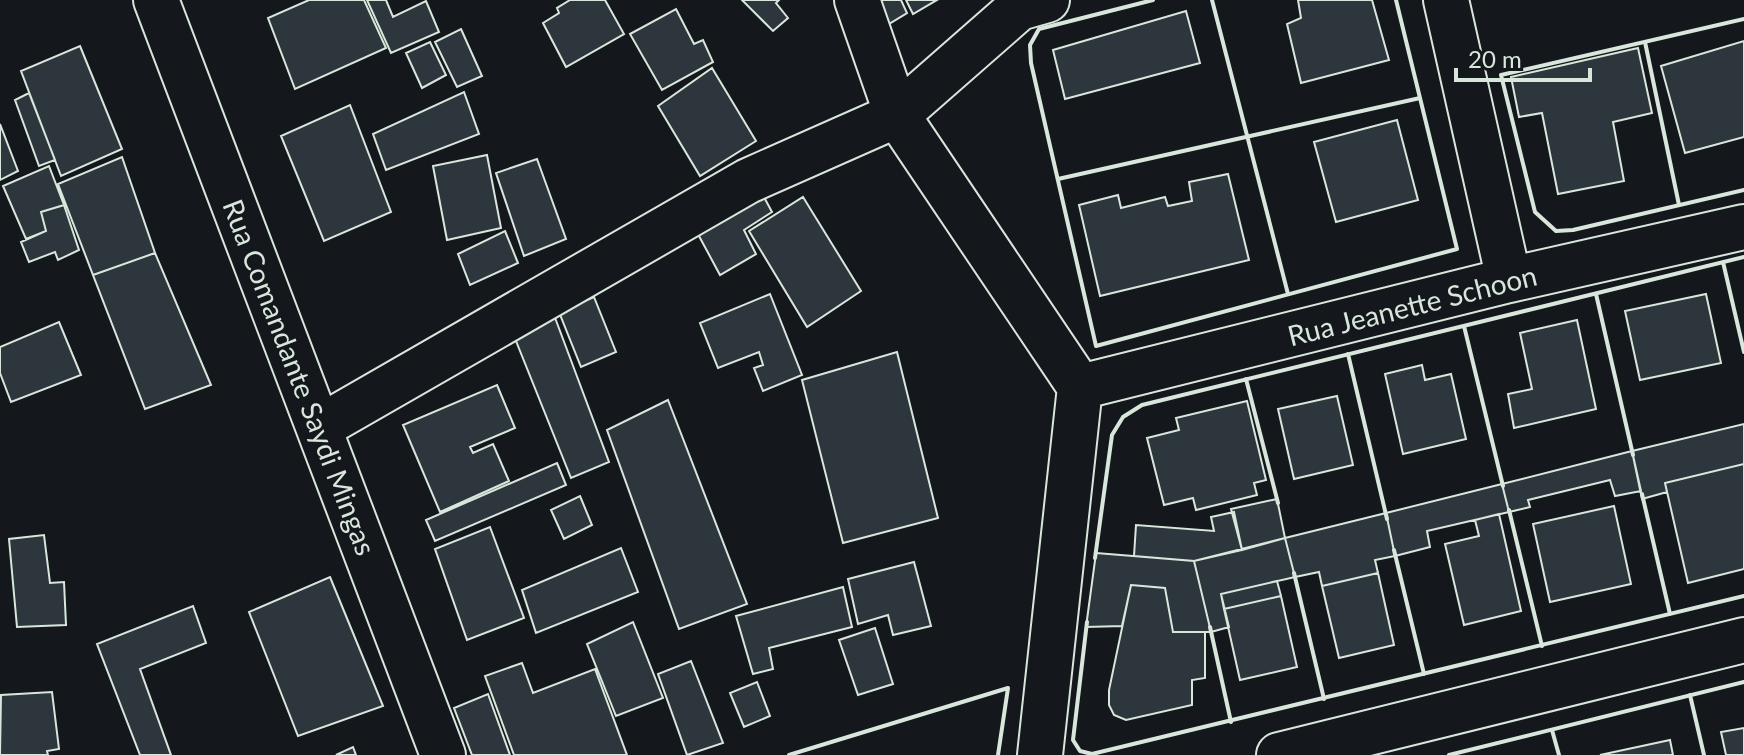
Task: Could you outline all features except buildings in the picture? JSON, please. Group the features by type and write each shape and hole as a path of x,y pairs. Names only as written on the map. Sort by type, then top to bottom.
{"street":[{"name":"Rua Comandante Saydi Mingas","path":"156,0 443,755"},
{"path":"857,0 897,115 1080,387 1040,755"},
{"path":"320,427 748,181 897,115 1019,8 1047,0"},
{"path":"1446,0 1509,280"},
{"name":"Rua Jeanette Schoon","path":"1080,387 1509,280 1744,227"},
{"path":"1279,755 1744,640"}],"wall":[{"path":"1153,0 1039,29 1030,45 1031,63 1096,346 1457,249 1396,0"},
{"path":"1212,0 1288,294"},
{"path":"1744,19 1501,75 1535,212 1556,231 1573,230 1744,190"},
{"path":"1645,42 1679,205"},
{"path":"1058,179 1420,98"},
{"path":"1095,558 1112,435 1123,417 1142,405 1744,257"},
{"path":"1723,262 1744,352"},
{"path":"1596,294 1633,455"},
{"path":"1464,326 1503,486"},
{"path":"1348,354 1387,519"},
{"path":"1246,379 1278,503"},
{"path":"1642,494 1670,614"},
{"path":"1509,510 1542,646"},
{"path":"1394,550 1424,674"},
{"path":"1294,573 1324,699"},
{"path":"1087,622 1073,740 1080,751 1092,754 1744,596"},
{"path":"1210,627 1231,722"},
{"path":"1449,755 1744,682"},
{"path":"789,755 1008,688 998,755"},
{"path":"1690,695 1704,755"},
{"path":"1552,730 1559,755"}]}
